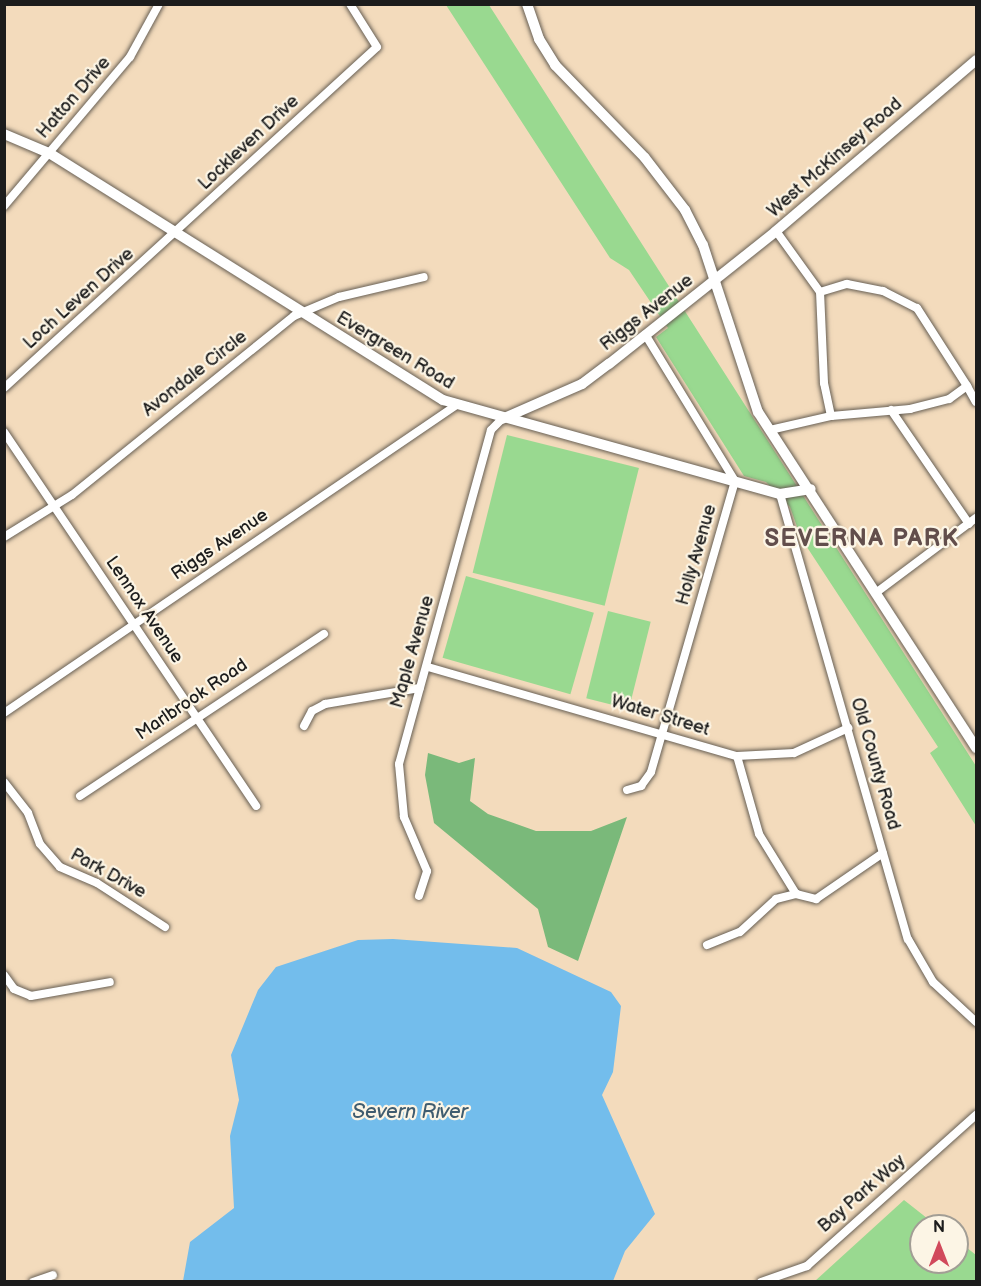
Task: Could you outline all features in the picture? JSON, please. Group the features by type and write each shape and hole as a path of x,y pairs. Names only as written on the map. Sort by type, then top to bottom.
{"street":[{"name":"Hatton Drive","path":"4,206 130,57 159,4"},
{"name":"Lockleven Drive","path":"175,235 377,47 350,4"},
{"path":"527,4 538,39 555,65 645,158 685,210 715,281 748,386 770,430 811,489 976,746"},
{"name":"West McKinsey Road","path":"715,281 976,60"},
{"name":"Evergreen Road","path":"4,134 49,153 175,235 455,406 780,494 811,489"},
{"path":"776,231 820,292 824,383 831,416"},
{"name":"Loch Leven Drive","path":"4,387 175,235"},
{"name":"Avondale Circle","path":"4,537 55,507 301,313 375,286 424,277"},
{"name":"Riggs Avenue","path":"502,419 582,384 715,281"},
{"path":"820,292 847,284 883,291 917,308 976,402"},
{"path":"645,334 735,481"},
{"path":"770,430 831,416 891,410 949,399 967,386"},
{"name":"Riggs Avenue","path":"4,713 455,406"},
{"path":"876,592 973,521 891,410"},
{"name":"Maple Avenue","path":"419,896 427,871 404,817 399,764 420,688 428,668 491,430 502,419"},
{"name":"Lennox Avenue","path":"4,432 256,806"},
{"name":"Holly Avenue","path":"627,790 641,786 663,732 735,481"},
{"name":"Old County Road","path":"780,494 883,853 916,958 933,982 976,1022"},
{"name":"Marlbrook Road","path":"80,796 324,634"},
{"name":"Water Street","path":"428,668 663,732 737,756"},
{"path":"304,726 312,711 325,704 420,688"},
{"path":"795,894 759,834 737,756 794,753 848,728"},
{"name":"Park Drive","path":"4,782 28,813 40,844 60,867 97,883 165,927"},
{"path":"707,945 740,932 776,899 795,894 816,899 883,853"},
{"path":"4,975 14,989 31,996 110,982"},
{"name":"Bay Park Way","path":"761,1281 807,1266 976,1115"},
{"path":"33,1281 53,1275"}],"green space":[{"path":"446,5 489,5 976,766 976,826 930,753 938,747 801,538 790,507 766,482 744,476 656,337 668,328 629,270 610,258"},
{"path":"507,435 639,468 605,606 473,573"},
{"path":"466,576 594,613 570,694 443,658"},
{"path":"608,611 651,622 629,709 586,698"},
{"path":"428,753 459,763 475,758 470,801 488,814 536,831 591,831 627,817 578,961 548,947 538,909 434,823 425,775"},
{"path":"904,1200 922,1214 909,1214 909,1274 969,1274 969,1249 976,1255 976,1281 815,1281"}],"water":[{"name":"Severn River","path":"393,939 517,948 611,992 621,1006 613,1072 602,1095 655,1214 625,1251 613,1281 183,1281 190,1242 234,1208 230,1136 239,1100 231,1055 258,990 276,967 358,940"}],"district":[{"name":"SEVERNA PARK","path":"862,539"}]}
